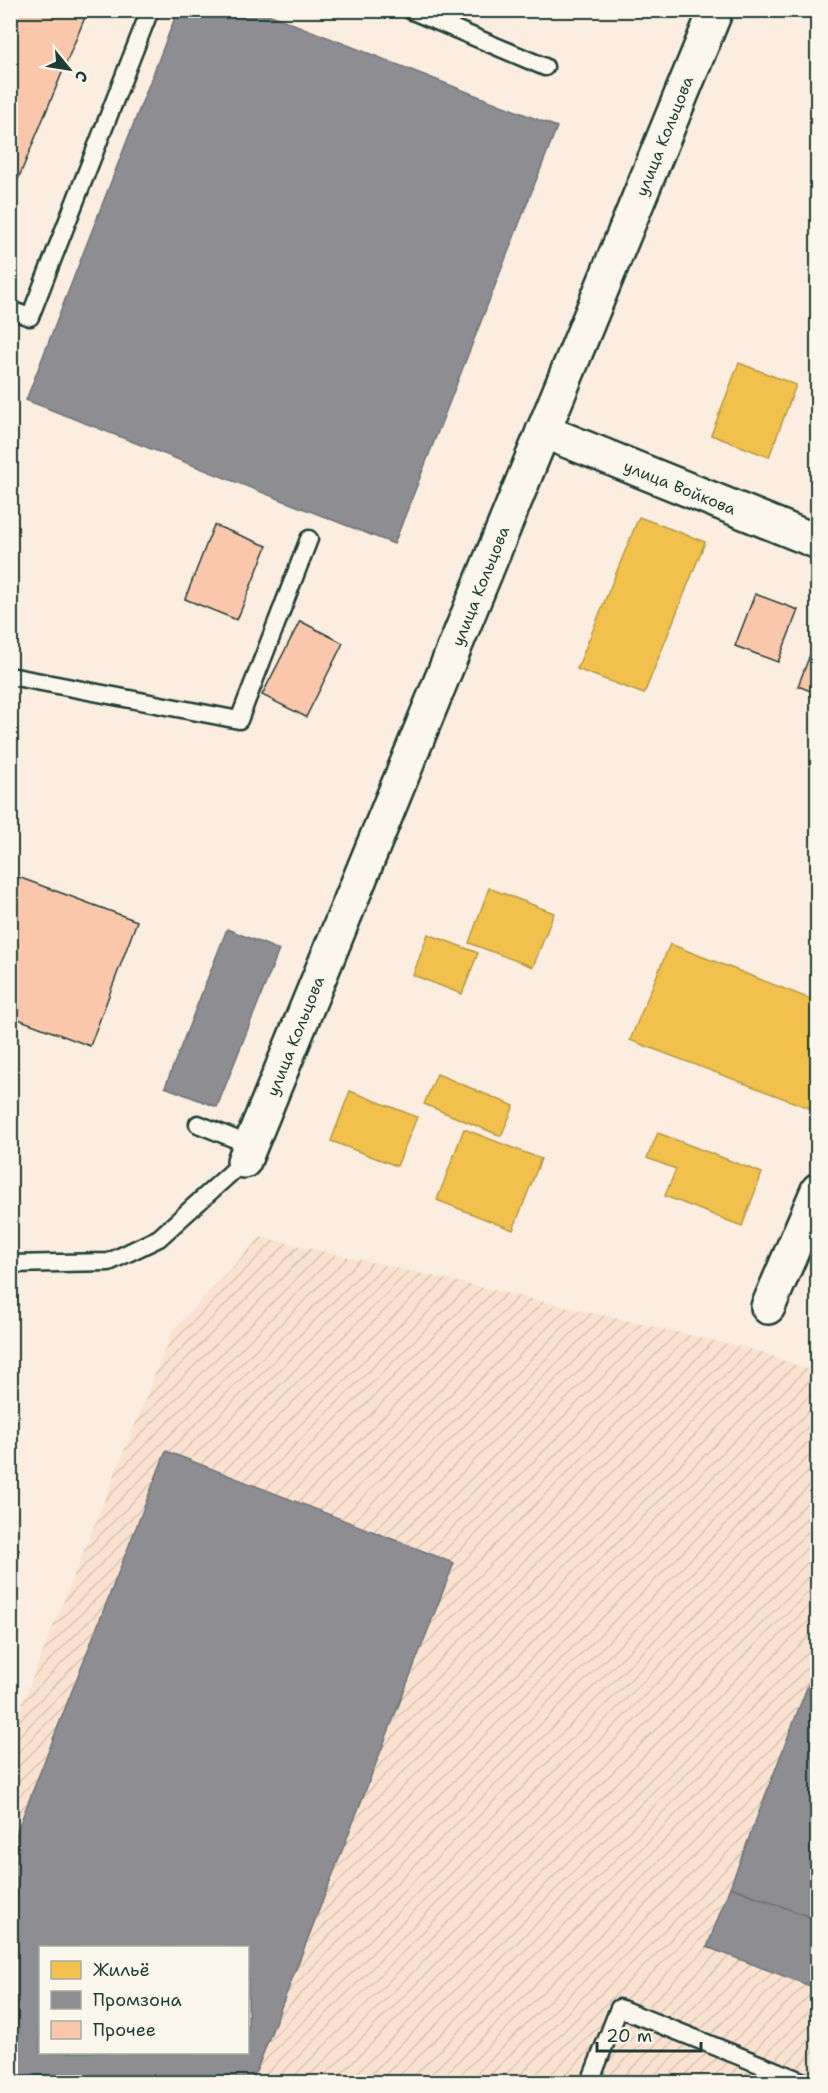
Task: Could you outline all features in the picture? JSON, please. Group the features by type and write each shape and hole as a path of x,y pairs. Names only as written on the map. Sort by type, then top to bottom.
{"street":[{"name":"улица Кольцова","path":"247,1153 716,10"},
{"name":"улица Войкова","path":"543,431 818,542"},
{"path":"768,1307 818,1190"}],"lane":[{"path":"10,310 30,317 150,10"},
{"path":"410,10 545,67"},
{"path":"10,676 239,720 309,538"},
{"path":"10,1264 109,1263 159,1238 247,1153 198,1124"},
{"path":"590,2082 619,2008 804,2082"}],"shaded area":[{"path":"261,1237 759,1351 817,1373 817,2082 11,2082 10,1734 173,1330"}],"building: Жильё":[{"path":"739,363 796,385 769,457 711,435"},
{"path":"639,517 705,542 644,694 577,669"},
{"path":"489,888 554,913 533,967 469,943"},
{"path":"428,934 478,953 462,994 413,975"},
{"path":"670,944 818,1002 818,1088 809,1108 630,1040"},
{"path":"437,1074 514,1106 501,1136 424,1104"},
{"path":"350,1091 417,1117 397,1166 331,1141"},
{"path":"464,1129 541,1159 513,1230 437,1200"},
{"path":"658,1133 762,1173 742,1226 665,1196 676,1169 647,1158"}],"building: Промзона":[{"path":"178,10 258,10 557,127 394,544 26,400"},
{"path":"227,929 279,950 217,1107 165,1087"},
{"path":"166,1451 454,1563 252,2082 10,2082 10,1849"},
{"path":"818,1659 818,1920 730,1887"},
{"path":"730,1887 818,1920 818,1989 707,1947"}],"building: Прочее":[{"path":"10,10 88,10 10,199"},
{"path":"214,525 267,546 237,620 185,599"},
{"path":"755,594 798,610 778,662 735,646"},
{"path":"300,621 343,643 306,717 262,695"},
{"path":"818,634 818,694 798,686"},
{"path":"10,874 137,921 90,1046 10,1016"},
{"path":"10,1546 19,1550 10,1571"}]}
